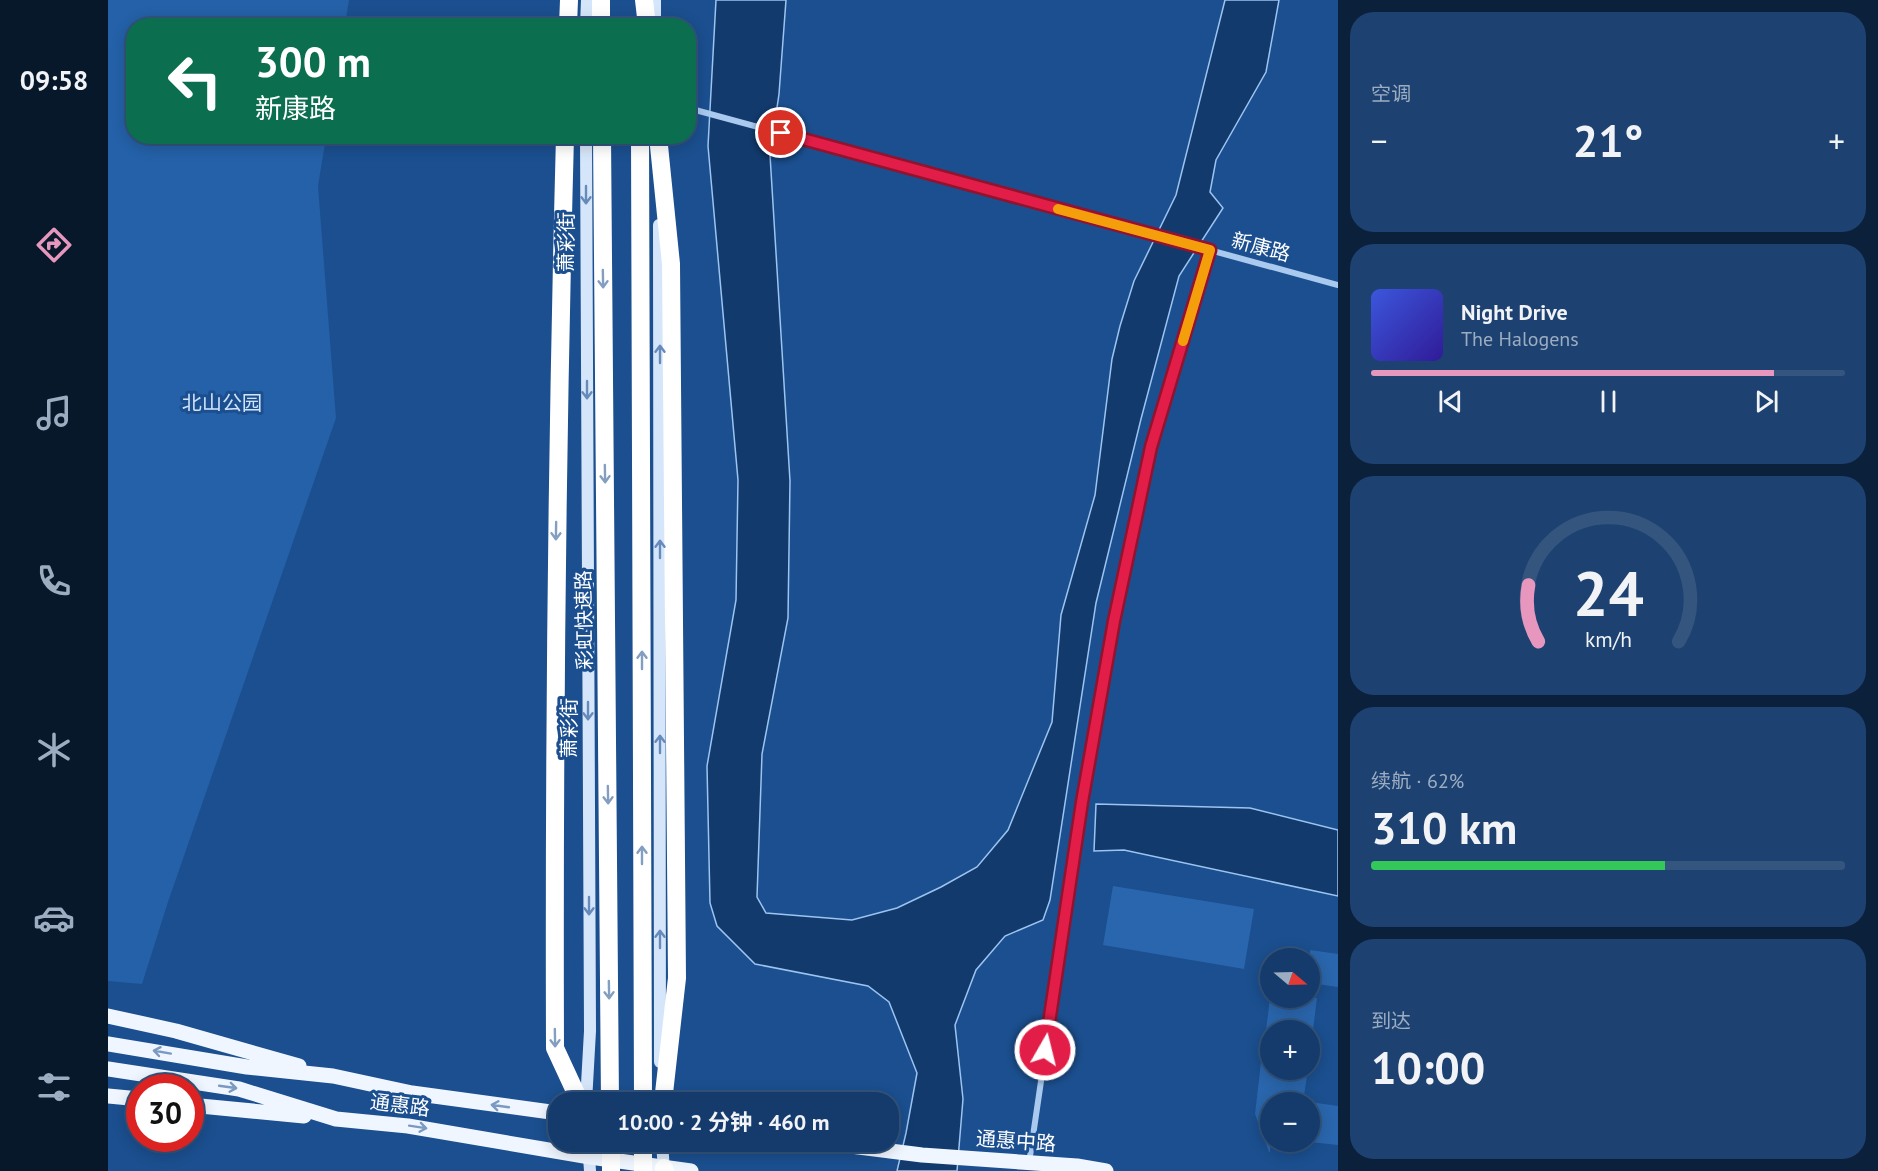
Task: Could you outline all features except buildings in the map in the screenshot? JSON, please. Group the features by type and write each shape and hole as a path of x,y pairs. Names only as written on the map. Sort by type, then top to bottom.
{"highway":[{"path":"568,18 569,0"},
{"path":"601,0 602,18"},
{"path":"640,0 640,18"},
{"path":"645,0 646,18"},
{"path":"565,144 558,380 555,623 555,1048 575,1092"},
{"name":"彩虹快速路","path":"602,144 610,1092"},
{"path":"640,144 643,1092"},
{"path":"659,144 671,264 677,978 662,1092"},
{"path":"611,1152 611,1171"},
{"path":"643,1152 643,1171"}],"main road":[{"path":"586,18 587,0"},
{"path":"655,0 655,18"},
{"name":"萧彩街","path":"585,144 590,1019 586,1092"},
{"path":"658,144 661,1092"},
{"path":"108,1016 233,1046 333,1076"},
{"name":"通惠路","path":"108,1044 247,1067 333,1076 412,1094 548,1112"},
{"name":"通惠路","path":"108,1070 239,1089 336,1119 408,1126 590,1164 690,1171"},
{"path":"108,1096 126,1098"},
{"path":"204,1106 336,1119"},
{"path":"663,1152 664,1170"},
{"name":"通惠中路","path":"899,1152 982,1166 1029,1164 1077,1166 1106,1171"}],"street":[{"name":"新康路","path":"696,110 1338,285"},
{"path":"1029,1164 1082,802 1114,621 1151,447 1210,250"}],"green space":[{"name":"北山公园","path":"108,0 349,0 346,18 126,18 126,144 325,144 318,186 336,418 168,902 142,984 108,981"}],"shaded area":[{"path":"716,0 786,0 779,94 770,155 790,481 788,618 762,754 757,897 766,913 852,920 897,908 977,867 1008,830 1052,722 1061,615 1095,495 1112,359 1120,326 1134,281 1176,195 1225,0 1279,0 1266,72 1216,160 1210,192 1223,208 1179,276 1141,419 1096,603 1050,900 1043,920 1005,936 976,970 955,1025 963,1099 957,1171 897,1171 917,1073 889,1002 868,986 755,964 717,926 710,903 707,766 736,600 738,480 708,146"},
{"path":"1096,804 1250,808 1338,830 1338,896 1124,850 1094,851"}],"slow traffic":[{"path":"1058,209 1210,250 1183,341"}],"route":[{"path":"781,133 1210,250 1151,447 1114,621 1082,802 1045,1050"}]}
